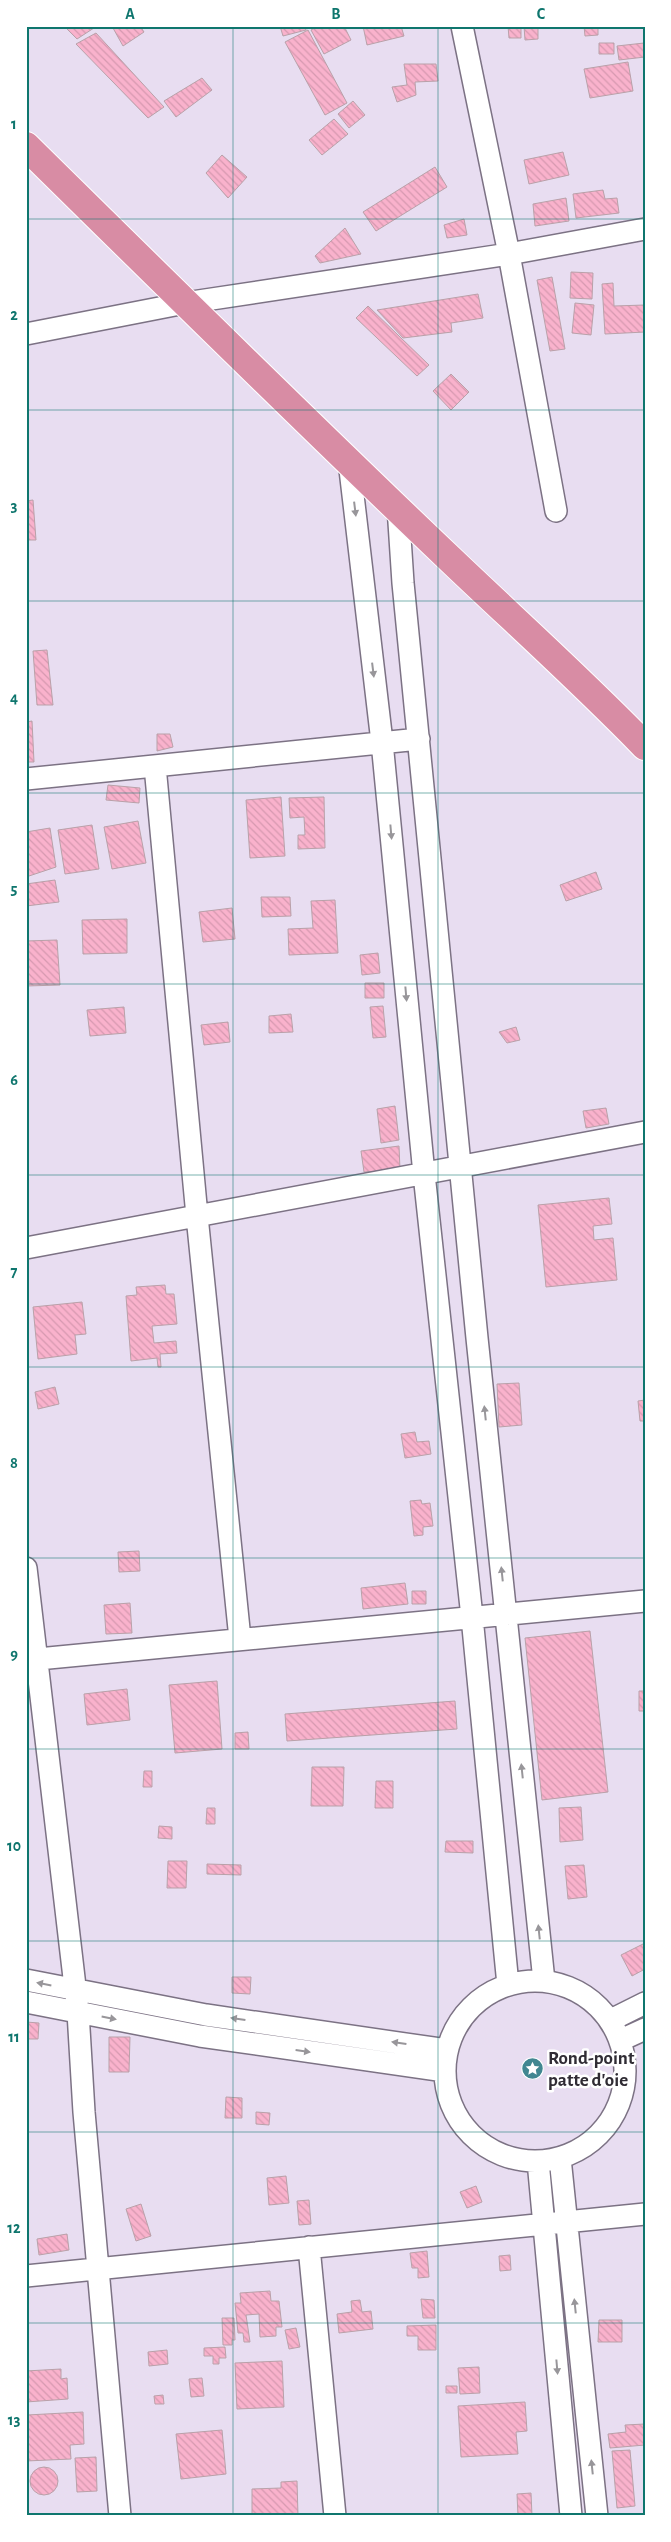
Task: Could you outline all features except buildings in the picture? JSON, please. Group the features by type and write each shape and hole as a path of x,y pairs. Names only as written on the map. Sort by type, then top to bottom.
{"highway":[{"path":"26,146 185,303 450,559 590,689 645,746"}],"street":[{"path":"462,26 509,254 556,511"},
{"path":"26,334 185,303 509,254 645,229"},
{"path":"349,461 382,742 424,1174 472,1617 508,1985"},
{"path":"398,507 477,1338 544,1981"},
{"path":"26,779 419,739"},
{"path":"155,766 197,1216 240,1639"},
{"path":"26,1248 645,1132"},
{"path":"27,1573 78,2012 120,2516 114,2516"},
{"path":"38,1659 645,1601"},
{"path":"26,1980 206,2015 447,2050"},
{"path":"544,1981 563,1985 581,1993 598,2005 610,2020 621,2040 626,2069 622,2098 608,2125 587,2145 560,2158 538,2161 509,2157 483,2145 463,2125 449,2099 445,2071 447,2050 456,2028 469,2009 487,1994 508,1985 544,1981"},
{"path":"26,2002 200,2036 445,2071"},
{"path":"610,2020 645,2003"},
{"path":"621,2040 645,2028"},
{"path":"560,2158 597,2516"},
{"path":"538,2161 571,2516"},
{"path":"26,2276 645,2214"},
{"path":"309,2247 335,2516"}],"place":[{"name":"Rond-point patte d'oie","path":"532,2068"}]}
